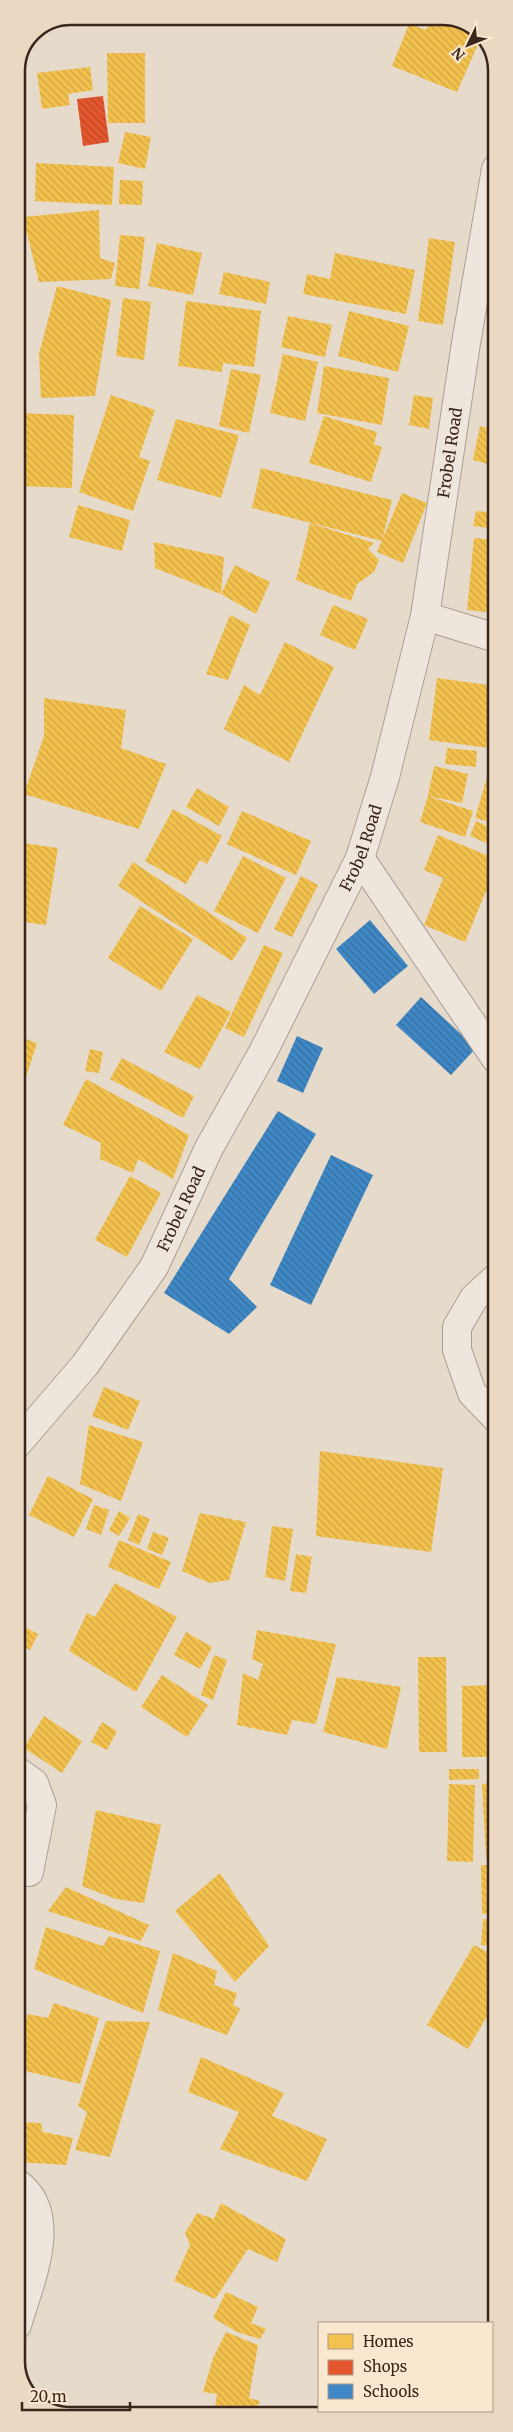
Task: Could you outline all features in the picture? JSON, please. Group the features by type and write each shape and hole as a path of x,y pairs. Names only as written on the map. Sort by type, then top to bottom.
{"street":[{"name":"Frobel Road","path":"25,1434 85,1365 154,1268 209,1148 263,1052 360,858 385,777 425,616 466,343 488,215"},
{"path":"425,616 488,636"},
{"path":"360,858 488,1047"},
{"path":"488,1284 474,1298 458,1327 457,1350 472,1393 488,1410"},
{"path":"25,1777 34,1784 42,1805 29,1872"},
{"path":"25,2190 37,2208 40,2242 25,2296"}],"building: Homes":[{"path":"409,25 426,30 428,25 451,26 472,36 478,43 457,92 392,66"},
{"path":"107,53 145,53 145,123 108,123"},
{"path":"90,67 93,90 68,94 70,105 42,109 37,73"},
{"path":"125,132 151,137 145,169 118,163"},
{"path":"36,163 114,167 112,205 35,201"},
{"path":"120,180 143,181 142,205 119,204"},
{"path":"99,210 100,258 115,263 111,279 39,282 25,225 25,217"},
{"path":"120,235 145,237 139,289 115,286"},
{"path":"429,238 455,242 443,325 418,321"},
{"path":"157,243 202,253 193,295 148,286"},
{"path":"335,253 415,270 406,314 303,294 307,274 330,279"},
{"path":"224,272 270,282 266,304 219,294"},
{"path":"57,286 111,300 95,396 41,398 39,354"},
{"path":"123,298 151,302 144,360 116,356"},
{"path":"186,301 261,311 254,367 223,363 222,372 178,366"},
{"path":"349,311 409,326 398,372 338,356"},
{"path":"288,316 332,325 325,357 281,347"},
{"path":"283,354 318,362 305,421 270,413"},
{"path":"324,366 389,378 382,425 317,413"},
{"path":"231,369 261,375 249,433 219,426"},
{"path":"111,395 155,410 139,457 150,461 133,511 79,492"},
{"path":"414,395 433,398 429,429 409,425"},
{"path":"25,413 74,415 72,488 25,486"},
{"path":"324,416 377,432 374,444 382,447 371,482 309,463"},
{"path":"176,419 239,435 221,498 157,480"},
{"path":"480,426 488,428 488,464 473,460"},
{"path":"261,468 392,500 382,541 252,508"},
{"path":"402,493 427,503 403,563 377,552"},
{"path":"78,505 130,520 122,551 69,537"},
{"path":"476,511 488,512 488,528 473,526"},
{"path":"310,523 374,543 368,549 379,560 374,572 357,584 351,601 296,580"},
{"path":"474,538 488,539 488,612 467,610"},
{"path":"154,542 224,557 221,594 155,568"},
{"path":"235,565 270,582 256,614 221,594"},
{"path":"333,605 368,619 355,650 320,635"},
{"path":"230,615 250,625 228,680 206,674"},
{"path":"285,642 334,667 289,762 224,729 244,685 260,695"},
{"path":"437,678 488,685 488,748 429,740"},
{"path":"44,698 126,710 121,748 166,764 139,829 25,794 44,736"},
{"path":"447,748 477,751 476,767 445,764"},
{"path":"434,766 468,774 462,803 428,796"},
{"path":"488,774 488,822 475,818"},
{"path":"197,788 229,807 219,826 186,807"},
{"path":"428,796 473,811 465,837 420,822"},
{"path":"173,809 222,836 207,864 200,860 186,884 145,861"},
{"path":"242,811 311,841 296,875 227,844"},
{"path":"476,821 488,826 488,844 470,836"},
{"path":"438,835 488,856 488,891 486,891 465,942 424,925 443,878 424,870"},
{"path":"25,843 58,848 46,925 25,922"},
{"path":"243,856 286,878 258,933 214,911"},
{"path":"133,862 247,938 232,961 118,886"},
{"path":"301,876 318,885 292,937 274,929"},
{"path":"140,906 193,939 161,991 108,958"},
{"path":"264,945 283,953 244,1037 225,1028"},
{"path":"197,995 231,1012 200,1069 164,1052"},
{"path":"25,1039 37,1043 25,1080"},
{"path":"90,1049 103,1052 99,1073 85,1071"},
{"path":"122,1058 194,1096 183,1118 110,1079"},
{"path":"86,1079 189,1135 173,1179 138,1159 133,1173 100,1159 101,1143 63,1125"},
{"path":"130,1176 161,1193 127,1257 95,1240"},
{"path":"104,1387 140,1401 128,1430 92,1416"},
{"path":"89,1425 143,1442 121,1501 80,1484"},
{"path":"320,1451 443,1468 431,1552 316,1536"},
{"path":"48,1476 93,1499 74,1537 29,1515"},
{"path":"94,1505 109,1510 101,1535 86,1529"},
{"path":"119,1511 130,1518 119,1536 109,1530"},
{"path":"200,1513 246,1522 229,1580 210,1583 182,1571"},
{"path":"138,1514 150,1519 139,1545 128,1540"},
{"path":"272,1526 293,1529 285,1581 265,1577"},
{"path":"153,1532 169,1538 162,1555 147,1549"},
{"path":"119,1540 171,1562 159,1589 108,1567"},
{"path":"296,1554 312,1557 306,1593 290,1591"},
{"path":"115,1583 177,1617 136,1692 69,1651 87,1613 95,1617"},
{"path":"25,1627 38,1634 30,1650 25,1647"},
{"path":"257,1630 336,1644 316,1724 292,1720 287,1735 237,1725 243,1673 258,1680 263,1664 252,1659"},
{"path":"186,1632 212,1647 200,1669 174,1655"},
{"path":"214,1655 227,1660 213,1700 201,1695"},
{"path":"418,1657 446,1657 447,1752 419,1752"},
{"path":"162,1675 208,1705 187,1737 141,1707"},
{"path":"337,1677 401,1687 387,1749 323,1732"},
{"path":"488,1685 488,1757 462,1757 462,1686"},
{"path":"44,1716 82,1741 62,1773 25,1749"},
{"path":"102,1722 117,1731 107,1750 91,1742"},
{"path":"449,1769 479,1769 479,1779 449,1780"},
{"path":"449,1784 475,1785 473,1862 447,1861"},
{"path":"482,1784 488,1784 488,1859 486,1859"},
{"path":"96,1810 161,1825 144,1903 116,1899 82,1886"},
{"path":"481,1865 488,1865 488,1914 482,1914"},
{"path":"220,1873 269,1946 235,1982 175,1911"},
{"path":"66,1887 149,1925 141,1941 48,1911"},
{"path":"483,1919 488,1919 488,1945 481,1945"},
{"path":"46,1927 103,1946 109,1936 160,1951 143,2013 34,1969"},
{"path":"474,1945 488,1952 488,2019 486,2018 468,2049 427,2025"},
{"path":"173,1953 217,1971 214,1985 237,1993 233,2005 240,2009 227,2035 158,2010"},
{"path":"54,2003 99,2018 80,2084 25,2071 25,2023 28,2014 48,2018"},
{"path":"106,2021 150,2022 110,2157 75,2150 87,2112 78,2106"},
{"path":"201,2057 284,2093 272,2116 327,2139 307,2181 220,2149 239,2112 188,2092"},
{"path":"25,2122 41,2123 43,2132 73,2138 66,2165 25,2162"},
{"path":"221,2203 286,2239 277,2262 248,2249 215,2299 174,2281 190,2245 185,2233 197,2213 214,2219"},
{"path":"226,2292 258,2307 251,2323 266,2329 260,2339 237,2332 213,2318"},
{"path":"226,2332 258,2345 249,2398 260,2401 257,2407 215,2407 217,2394 203,2392 213,2358"}],"building: Shops":[{"path":"103,96 109,142 83,146 77,99"}],"building: Schools":[{"path":"370,920 408,966 374,994 336,949"},
{"path":"421,997 476,1048 451,1075 396,1025"},
{"path":"297,1036 323,1048 303,1093 277,1081"},
{"path":"278,1111 316,1134 229,1279 257,1307 229,1334 164,1293"},
{"path":"331,1155 373,1175 311,1305 270,1285"}]}
